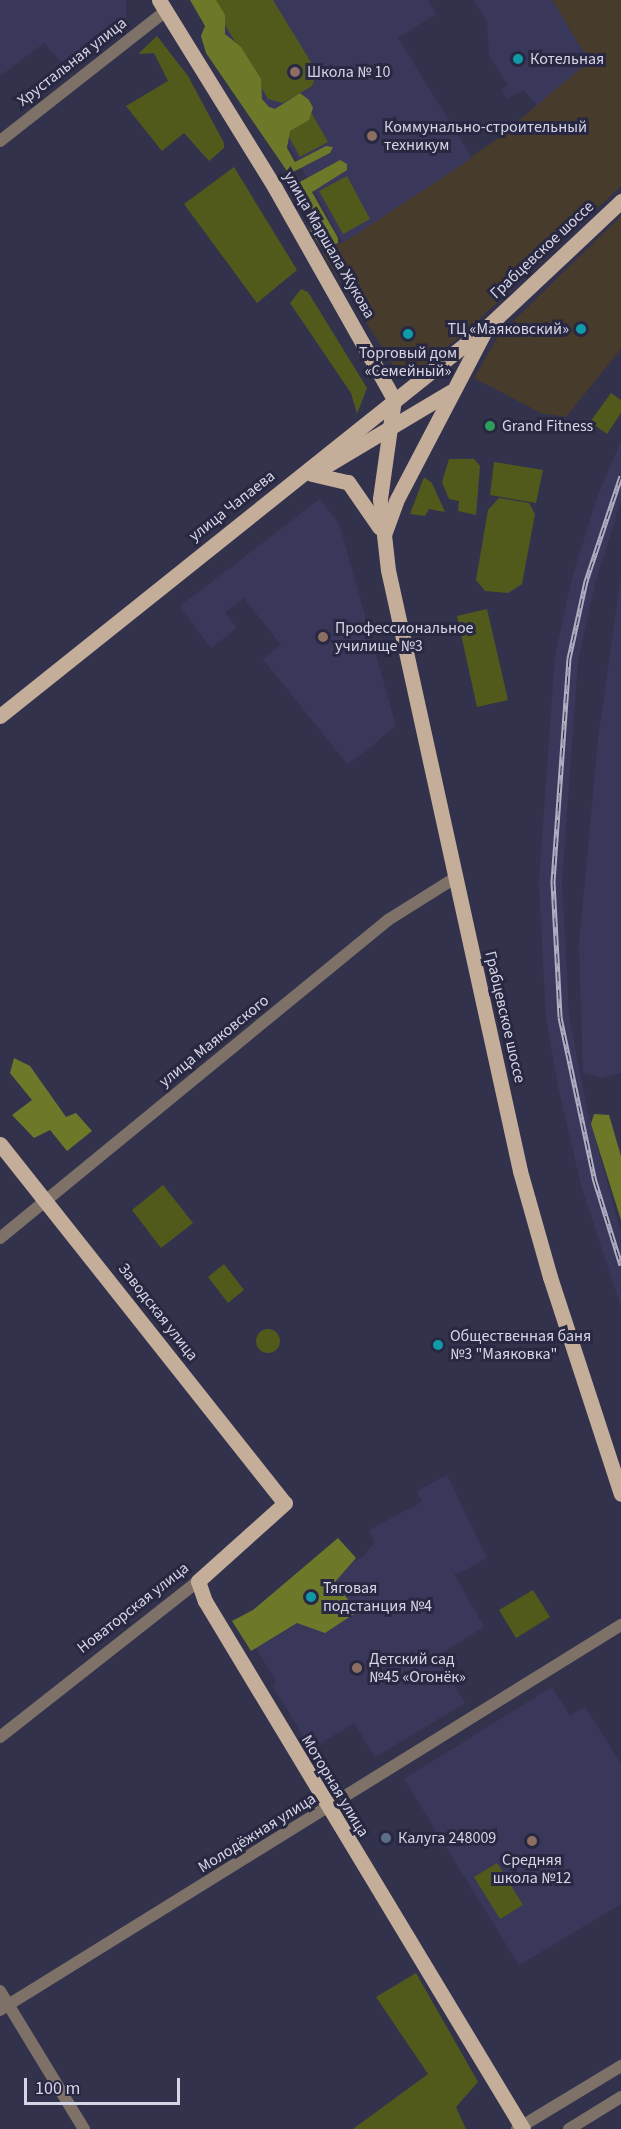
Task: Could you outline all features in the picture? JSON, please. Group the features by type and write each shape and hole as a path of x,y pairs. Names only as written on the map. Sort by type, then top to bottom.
{"main road":[{"name":"улица Маршала Жукова","path":"163,6 275,188 394,399"},
{"name":"Грабцевское шоссе","path":"488,326 621,201"},
{"name":"улица Чапаева","path":"0,716 488,326"},
{"path":"381,535 396,501 488,326"},
{"path":"270,500 453,390"},
{"path":"381,535 389,427 394,399"},
{"path":"312,474 348,482 381,535"},
{"name":"Грабцевское шоссе","path":"381,535 520,1171 549,1277 621,1494"},
{"name":"Заводская улица","path":"0,1144 285,1503"},
{"name":"Новаторская улица","path":"198,1581 285,1503"},
{"name":"Моторная улица","path":"198,1581 217,1624 520,2128"}],"street":[{"name":"Хрустальная улица","path":"0,141 163,6"},
{"name":"улица Маяковского","path":"0,1238 388,920 455,878"},
{"name":"Новаторская улица","path":"0,1737 198,1581"},
{"name":"Молодёжная улица","path":"4,2007 621,1625"},
{"path":"0,1991 4,2007 84,2129"},
{"path":"520,2128 621,2066"},
{"path":"569,2129 621,2097"}],"shaded area":[{"path":"0,0 126,0 126,19 68,69 44,43 0,76"},
{"name":"Коммунально-строительный техникум","path":"208,0 428,0 436,14 398,38 472,158 343,243"},
{"path":"474,0 552,0 583,51 594,57 537,105 524,90 507,99 502,90 508,85 489,55 487,22"},
{"path":"552,0 621,0 621,186 467,331 418,370 399,374 323,254 492,143 594,57 583,51"},
{"path":"621,216 621,349 566,417 541,413 474,378 499,335"},
{"path":"621,441 621,500 595,584 578,660 562,882 569,1016 587,1109 621,1234 621,1307 581,1185 559,1090 546,1019 539,882 555,656 572,578 598,495"},
{"name":"Профессиональное училище №3","path":"320,499 339,524 396,726 348,765 263,659 281,645 244,598 225,612 237,628 211,648 180,606"},
{"path":"621,576 621,1073 601,1078 583,1073 579,946 598,739"},
{"name":"Детский сад №45 «Огонёк»","path":"447,1475 487,1558 456,1575 450,1567 484,1627 437,1656 465,1703 375,1757 354,1723 311,1749 273,1686 276,1681 256,1648 297,1623 353,1562 365,1555 375,1542 369,1530 422,1502 417,1491"},
{"name":"Средняя школа №12","path":"552,1687 570,1716 585,1707 621,1764 621,1904 519,1965 404,1779"}],"green space":[{"path":"190,0 216,0 225,15 225,34 241,47 261,79 262,99 269,107 275,109 300,93 309,100 313,108 309,120 290,131 287,148 295,162 326,146 333,147 330,153 289,174 206,53 201,36 205,26"},
{"path":"211,0 273,0 317,72 312,86 283,103 268,99"},
{"path":"157,36 188,76 224,143 224,148 209,161 184,133 162,151 126,106 168,81 154,53 138,54"},
{"path":"308,107 328,142 300,157 281,122"},
{"path":"340,160 347,164 347,170 312,192 338,238 338,243 323,250 311,232 296,190 298,183"},
{"path":"234,167 297,270 257,303 184,204"},
{"path":"347,176 370,219 343,234 319,191"},
{"path":"301,289 308,292 367,388 357,414 351,393 290,303"},
{"path":"611,393 621,400 621,413 607,434 590,422"},
{"path":"449,459 474,459 480,466 476,515 458,511 459,501 449,499 442,482"},
{"path":"494,462 543,470 536,503 490,495"},
{"path":"424,477 432,483 445,512 429,509 425,516 410,514"},
{"path":"499,498 529,503 535,514 522,584 508,593 485,591 476,580 488,510"},
{"path":"487,609 508,700 477,707 457,616"},
{"path":"14,1058 30,1066 66,1117 76,1113 92,1131 67,1151 50,1130 34,1138 12,1115 32,1100 10,1073"},
{"path":"594,1114 609,1115 621,1156 621,1220 591,1124"},
{"path":"163,1185 193,1223 161,1248 132,1210"},
{"path":"224,1264 244,1290 228,1303 208,1277"},
{"path":"268,1329 276,1333 280,1341 276,1349 268,1353 260,1349 256,1341 260,1333"},
{"path":"338,1538 356,1558 335,1582 357,1612 325,1633 297,1623 251,1651 232,1621 253,1610"},
{"path":"533,1590 550,1617 516,1638 499,1610"},
{"path":"497,1863 523,1905 500,1919 474,1877"},
{"path":"416,1973 478,2082 456,2107 466,2129 353,2129 428,2074 376,1997"}],"railway":[{"path":"621,476 586,581 569,658 553,882 560,1017 595,1181 621,1265"}],"place":[{"name":"Котельная","path":"518,59"},
{"name":"Школа № 10","path":"295,72"},
{"name":"Коммунально-строительный техникум","path":"372,136"},
{"name":"ТЦ «Маяковский»","path":"581,329"},
{"name":"Торговый дом «Семейный»","path":"408,334"},
{"name":"Grand Fitness","path":"490,426"},
{"name":"Профессиональное училище №3","path":"323,637"},
{"name":"Общественная баня №3 \"Маяковка\"","path":"438,1345"},
{"name":"Тяговая подстанция №4","path":"311,1597"},
{"name":"Детский сад №45 «Огонёк»","path":"357,1668"},
{"name":"Калуга 248009","path":"386,1838"},
{"name":"Средняя школа №12","path":"532,1841"}]}
